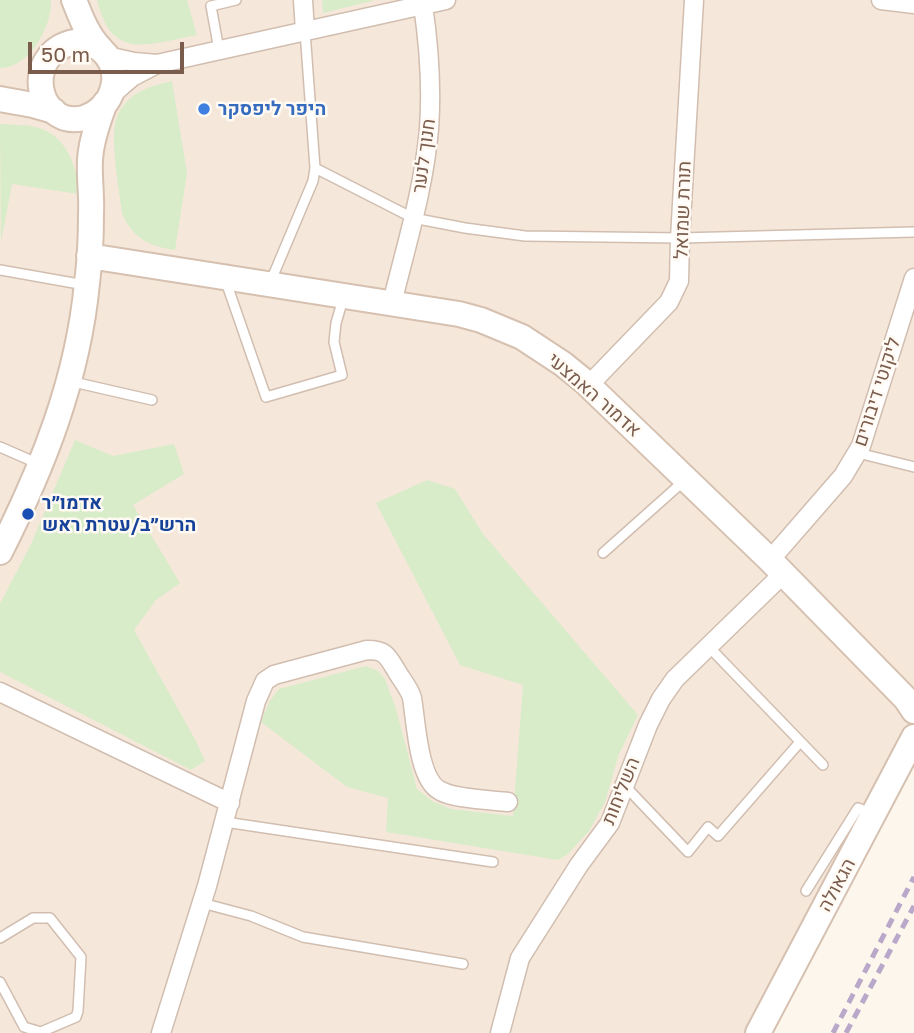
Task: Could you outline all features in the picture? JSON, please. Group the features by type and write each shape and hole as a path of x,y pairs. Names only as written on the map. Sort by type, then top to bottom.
{"main road":[{"path":"0,552 41,464 69,381 87,285 92,212 90,161 96,132 113,89 114,74 110,60 90,35 73,0"},
{"path":"73,0 70,21 41,78 42,93 48,106 74,125 90,161"},
{"path":"0,97 24,82 67,43 82,41 95,45 104,52"},
{"path":"0,97 74,119 88,117 108,100"},
{"name":"אדמור האמצעי","path":"89,256 459,314 501,327 542,349 588,386 686,479 906,699 914,711"},
{"name":"הגאולה","path":"758,1033 914,737"}],"street":[{"path":"303,0 305,31"},
{"path":"108,100 132,77 156,64 446,0"},
{"name":"תורת שמואל","path":"588,386 672,298 680,277 694,0"},
{"path":"881,0 914,5"},
{"name":"חנוך לנער","path":"392,303 423,177 429,130 429,56 423,5"},
{"path":"104,52 134,62 156,64"},
{"name":"ליקוטי דיבורים","path":"776,568 858,453 867,432 914,278"},
{"name":"השליחות","path":"500,1033 520,958 579,865 610,822 661,699 675,679 709,647 776,568"},
{"path":"161,1033 202,904 256,701 265,681 274,675 368,650 380,650 388,656 411,695 415,730 425,772 431,784 446,794 508,802"},
{"path":"0,692 230,803"}],"lane":[{"path":"219,50 211,6 236,0"},
{"path":"269,284 313,181 315,168 305,31"},
{"path":"315,168 413,218 465,229 525,236 680,238 914,232"},
{"path":"0,270 87,285"},
{"path":"225,277 265,397 342,375 334,342 344,296"},
{"path":"69,381 152,400"},
{"path":"0,447 41,464"},
{"path":"858,453 914,467"},
{"path":"603,554 686,479"},
{"path":"709,647 823,765"},
{"path":"625,786 688,852 708,827 718,836 800,742"},
{"path":"806,891 858,808 874,814"},
{"path":"225,822 493,862"},
{"path":"202,904 251,916 303,937 463,964"},
{"path":"0,938 33,918 50,918 81,957 76,1017 41,1032 24,1027 0,982"}],"shaded area":[{"path":"0,0 914,0 914,723 902,736 746,1033 0,1033"}],"green space":[{"path":"0,0 51,0 51,10 43,33 29,54 10,66 0,68"},
{"path":"97,0 187,0 197,35 148,44 122,41 112,33 104,20"},
{"path":"322,0 372,0 372,1 323,13"},
{"path":"172,81 187,173 175,250 142,239 126,221 122,213 114,140 116,120 127,102 144,89"},
{"path":"0,124 34,127 57,138 73,164 78,194 12,184 1,242"},
{"path":"75,440 113,456 174,444 184,474 133,505 180,583 156,600 134,630 205,761 191,770 0,672 0,604 31,544"},
{"path":"427,480 455,489 483,534 638,715 619,754 605,802 589,831 568,854 558,860 386,832 388,798 347,787 261,722 269,702 279,689 366,666 378,671 385,679 396,709 417,789 432,801 451,809 513,816 523,685 460,665 376,503"}],"railway":[{"path":"833,1033 914,877"},
{"path":"846,1033 914,906"}],"place":[{"name":"היפר ליפסקר","path":"204,109"},
{"name":"אדמו״ר הרש״ב/עטרת ראש","path":"28,514"}]}
